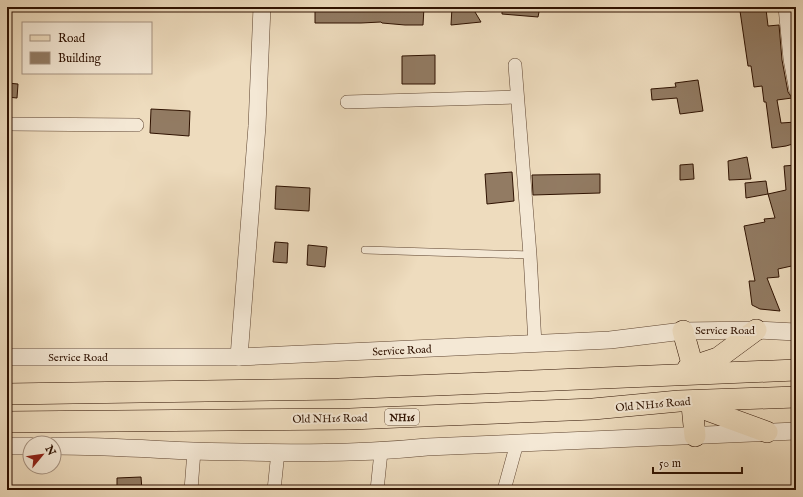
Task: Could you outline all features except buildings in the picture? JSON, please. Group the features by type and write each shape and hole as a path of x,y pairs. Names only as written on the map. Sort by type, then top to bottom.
{"main road":[{"path":"669,375 718,358 756,330"},
{"path":"683,331 693,366"},
{"path":"7,394 339,389 796,370"},
{"name":"Old NH16 Road","path":"7,422 350,419 593,409 796,397"},
{"path":"685,403 767,432"},
{"path":"685,403 695,436"}],"street":[{"path":"240,357 257,126 262,7"},
{"path":"785,7 790,59 796,91"},
{"path":"515,65 530,255 535,344"},
{"path":"347,102 517,96"},
{"path":"7,124 137,125"},
{"name":"Service Road","path":"7,357 240,357 610,340 683,331 756,330 796,332"},
{"path":"62,446 96,446 194,451 381,452 427,447 796,431"},
{"path":"504,490 517,443"},
{"path":"7,446 22,446"},
{"path":"191,490 194,451"},
{"path":"274,490 278,452"},
{"path":"378,490 381,452"}],"lane":[{"path":"365,250 530,255"}]}
